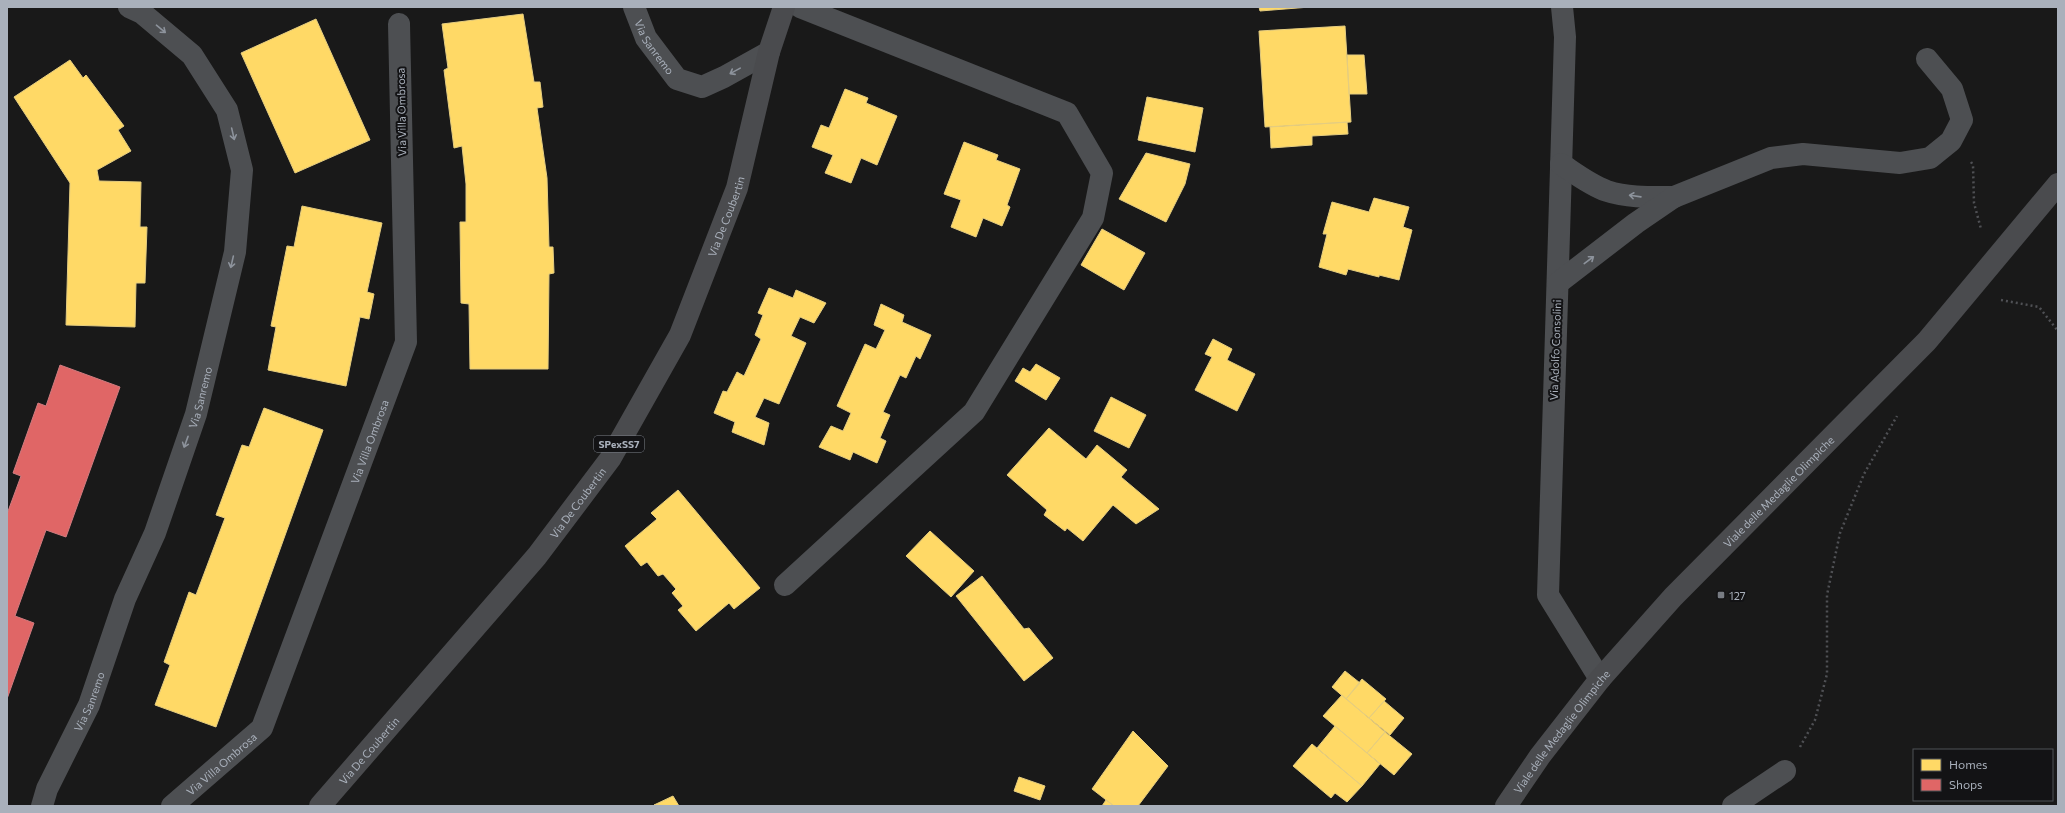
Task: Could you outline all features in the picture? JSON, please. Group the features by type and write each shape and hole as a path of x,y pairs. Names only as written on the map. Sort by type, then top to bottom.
{"main road":[{"name":"Via De Coubertin","path":"320,806 537,556 610,459 680,335 737,188 769,52 784,7"},
{"name":"Viale delle Medaglie Olimpiche","path":"1506,806 1540,756 1600,679 1673,597 1927,342 2058,184"}],"street":[{"name":"Via Sanremo","path":"42,806 47,789 89,705 125,599 155,533 196,414 235,252 242,170 227,110 192,55 142,13 129,7"},
{"name":"Via Sanremo","path":"634,7 646,38 677,79 702,87 724,77 769,52"},
{"path":"785,585 974,412 1092,218 1102,174 1067,113 800,7"},
{"name":"Via Adolfo Consolini","path":"1562,7 1565,37 1548,596 1600,679"},
{"name":"Via Villa Ombrosa","path":"172,806 262,728 406,342 399,24"},
{"path":"1558,283 1636,223 1674,197 1771,158 1803,154 1900,163 1930,158 1951,141 1962,120 1952,89 1927,59"},
{"path":"1561,164 1590,183 1607,191 1639,197 1674,197"},
{"path":"1733,806 1785,771"}],"path":[{"path":"1785,771 1815,720 1827,674 1827,595 1840,533 1864,474 1898,414"}],"building: Homes":[{"path":"1259,7 1310,7 1260,11"},
{"path":"523,14 534,82 540,82 543,107 537,108 547,178 549,247 553,247 554,273 549,274 548,369 470,369 469,304 461,303 460,222 466,222 466,184 462,146 454,148 444,70 448,68 442,24"},
{"path":"316,19 370,140 295,173 241,53"},
{"path":"1345,26 1351,122 1265,127 1259,31"},
{"path":"1347,55 1364,55 1367,94 1349,94"},
{"path":"70,60 83,78 86,75 124,126 118,130 131,151 97,170 99,181 141,182 140,227 147,227 145,283 136,283 135,327 66,325 70,183 14,97"},
{"path":"845,89 868,98 866,103 897,116 877,165 861,158 851,183 825,173 833,155 812,147 821,125 829,128"},
{"path":"1147,97 1203,108 1195,152 1138,140"},
{"path":"1347,122 1348,134 1312,136 1312,145 1271,148 1270,127"},
{"path":"964,142 998,155 996,160 1020,169 1007,205 1010,207 1002,226 983,218 976,237 951,227 961,200 944,194"},
{"path":"1146,153 1190,164 1185,184 1166,222 1119,199"},
{"path":"1374,198 1409,207 1403,227 1412,230 1399,280 1379,275 1379,277 1348,269 1346,275 1319,267 1327,234 1323,234 1332,202 1369,212"},
{"path":"302,206 382,223 367,292 374,294 369,319 360,317 346,386 268,370 276,327 271,326 287,246 294,247"},
{"path":"1102,229 1145,253 1124,290 1081,265"},
{"path":"769,288 793,298 796,290 826,303 814,323 800,317 791,336 806,343 779,404 764,398 755,417 769,423 764,445 732,432 735,422 714,413 723,391 727,392 737,372 744,376 761,339 755,335 763,315 758,313"},
{"path":"881,304 904,315 902,322 931,335 920,359 916,356 906,378 900,375 883,412 890,415 880,438 886,441 877,463 853,452 850,460 819,447 831,426 843,431 851,413 837,406 865,344 876,349 885,330 874,325"},
{"path":"1213,339 1232,349 1227,360 1255,374 1237,411 1195,390 1212,357 1205,354"},
{"path":"1036,364 1060,378 1046,400 1015,381 1023,368 1030,372"},
{"path":"1111,397 1146,415 1129,448 1094,431"},
{"path":"264,408 323,430 216,727 155,705 170,665 164,662 189,592 196,595 225,518 216,515 242,445 249,447"},
{"path":"1049,428 1086,459 1097,445 1127,470 1121,477 1159,509 1136,524 1113,505 1083,541 1067,528 1065,531 1044,515 1047,510 1007,475"},
{"path":"678,490 760,588 734,609 729,603 696,631 678,610 683,606 672,593 676,589 663,574 658,576 647,562 641,566 625,546 657,519 651,513"},
{"path":"930,531 974,571 951,597 906,556"},
{"path":"982,576 1024,629 1029,628 1053,658 1024,681 956,596"},
{"path":"1345,671 1360,683 1346,699 1332,687"},
{"path":"1362,679 1386,699 1369,718 1346,699"},
{"path":"1342,695 1385,732 1367,753 1323,716"},
{"path":"1384,701 1404,718 1390,735 1369,718"},
{"path":"1335,726 1380,764 1362,786 1317,748"},
{"path":"1133,731 1168,766 1138,806 1114,806 1092,789"},
{"path":"1385,732 1412,754 1394,775 1367,753"},
{"path":"1312,744 1362,786 1347,802 1335,793 1331,798 1293,766"},
{"path":"1019,777 1045,786 1040,800 1014,791"},
{"path":"673,796 679,806 654,805"},
{"path":"1106,800 1114,806 1102,806"}],"building: Shops":[{"path":"60,365 120,387 66,537 46,530 15,616 34,623 7,699 7,514 21,476 13,473 38,403 46,406"}],"place":[{"name":"127","path":"1721,595"}]}
